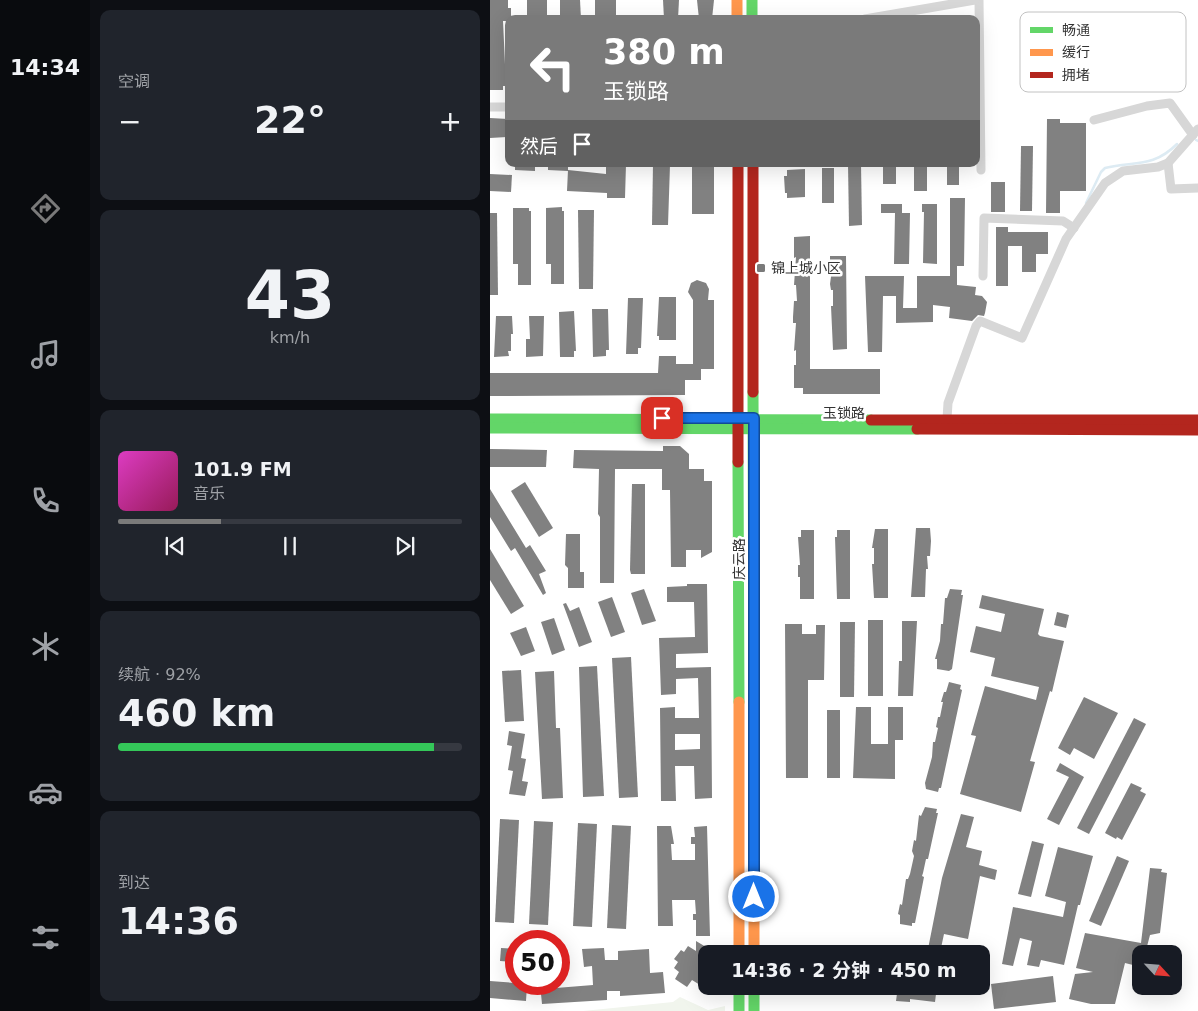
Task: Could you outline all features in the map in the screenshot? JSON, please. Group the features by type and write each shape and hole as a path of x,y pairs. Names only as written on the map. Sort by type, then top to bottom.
{"main road":[{"path":"737,0 737,15"},
{"path":"752,0 752,15"},
{"name":"庆云路","path":"738,167 739,945"},
{"name":"庆云路","path":"753,167 754,945"},
{"name":"玉锁路","path":"490,418 1198,430"},
{"name":"玉锁路","path":"754,423 947,419 1198,420"},
{"name":"玉锁路","path":"490,428 739,423"},
{"path":"739,995 739,1011"},
{"path":"754,995 754,1011"}],"street":[{"path":"888,15 975,0"},
{"path":"979,0 979,15"},
{"path":"980,85 981,170"},
{"path":"947,419 948,403 976,326 980,322 1022,338 1066,239 1104,183 1122,171 1158,167 1168,163 1195,132 1170,103 1094,120"},
{"path":"490,107 505,107"},
{"path":"1168,163 1171,189 1198,188"},
{"path":"983,276 984,218 1063,221 1074,228"}],"shaded area":[{"path":"680,997 708,1010 725,1006 725,1011 583,1011 673,1002"}],"building":[{"path":"490,0 508,0 508,8 511,8 511,15 505,15 505,21 503,21 505,86 503,86 503,90 490,90"},
{"path":"527,0 547,0 547,15 527,15"},
{"path":"560,0 580,0 581,15 560,15"},
{"path":"595,0 616,0 616,15 595,15"},
{"path":"663,0 679,0 678,15 664,15"},
{"path":"697,0 714,0 712,15 699,15"},
{"path":"490,118 505,119 505,137 490,138"},
{"path":"1047,119 1060,119 1060,123 1086,123 1086,191 1060,191 1060,213 1046,213"},
{"path":"1021,146 1033,146 1032,211 1020,211"},
{"path":"515,167 535,167 535,171 515,170"},
{"path":"548,167 568,167 568,171 548,170"},
{"path":"606,167 626,167 625,198 607,198 607,193 567,191 568,170 606,174"},
{"path":"653,167 670,167 668,225 652,225"},
{"path":"692,167 714,167 714,214 692,214"},
{"path":"848,167 861,167 862,225 849,226"},
{"path":"883,167 896,167 896,184 883,184"},
{"path":"914,167 927,167 927,191 914,191"},
{"path":"947,167 959,167 959,185 947,185"},
{"path":"822,168 834,168 834,203 822,203"},
{"path":"805,169 805,197 787,198 784,176 787,176 787,170"},
{"path":"490,174 512,175 511,192 490,191"},
{"path":"991,182 1005,182 1005,212 991,212"},
{"path":"950,198 965,198 964,266 957,266 957,285 976,287 975,295 982,296 987,302 984,316 978,315 972,321 949,318 950,307 933,305 933,322 896,323 896,296 883,296 882,352 868,352 865,276 904,276 903,308 917,308 917,276 950,276"},
{"path":"881,204 902,204 902,213 910,213 909,264 894,264 895,213 881,213"},
{"path":"922,204 937,204 937,264 923,263 924,212 922,212"},
{"path":"562,207 562,211 564,211 564,284 551,284 551,264 546,264 546,208"},
{"path":"513,208 529,208 529,211 531,211 531,285 518,285 518,264 513,264"},
{"path":"578,210 594,210 593,289 579,289"},
{"path":"490,213 497,213 498,295 490,295"},
{"path":"996,227 1008,227 1008,232 1048,232 1048,254 1036,254 1036,272 1022,272 1022,246 1008,246 1008,286 996,286"},
{"path":"810,236 810,369 880,369 880,394 803,394 803,388 794,388 796,323 793,323 793,317 794,301 797,301 796,285 794,285 796,257 794,258 794,237"},
{"path":"830,256 846,256 847,349 833,350 831,306 833,306 833,290 831,290 830,284 833,262 830,262"},
{"path":"697,280 706,283 709,289 708,300 714,300 714,369 701,369 701,380 685,380 685,395 490,396 490,373 658,373 659,356 676,356 676,364 693,364 693,300 688,292 691,283"},
{"path":"659,297 676,297 676,340 659,340 659,336 657,336"},
{"path":"628,298 643,298 641,348 638,348 638,354 626,354"},
{"path":"592,309 608,309 609,350 606,350 606,356 593,357"},
{"path":"574,311 576,351 574,351 574,357 560,357 559,312"},
{"path":"496,316 512,316 513,334 511,334 511,351 508,351 509,356 494,357"},
{"path":"529,316 544,316 543,356 526,357 526,339 530,339"},
{"path":"663,446 680,446 689,454 689,469 704,469 704,481 712,481 712,552 701,558 701,550 686,550 686,567 671,567 670,490 662,490 662,469 615,469 614,583 600,583 599,469 573,468 574,450 663,451"},
{"path":"490,449 547,450 546,467 490,467"},
{"path":"525,482 553,528 539,537 511,491"},
{"path":"632,484 645,484 645,574 631,574 630,570"},
{"path":"490,489 526,548 530,545 546,571 539,574 546,593 543,595 515,548 511,551 490,517"},
{"path":"916,528 930,528 930,556 927,556 928,569 926,569 925,597 911,597"},
{"path":"875,529 888,529 888,598 874,598 872,564 874,564 874,548 872,548"},
{"path":"801,530 814,530 814,599 800,599 798,537 801,537"},
{"path":"837,530 850,530 850,599 837,599 835,537 837,537"},
{"path":"566,534 580,534 580,572 584,572 584,588 568,588 568,568 565,565"},
{"path":"490,549 524,606 511,614 490,580"},
{"path":"687,584 707,584 708,653 676,654 676,668 711,667 712,798 695,799 694,766 675,766 676,801 661,801 660,708 675,707 675,718 699,718 698,678 676,679 676,694 661,695 659,638 695,637 694,602 667,602 667,587 687,586","holes":["675,734 700,734 700,749 675,750"]},
{"path":"644,589 656,621 642,625 631,593"},
{"path":"950,589 962,590 961,595 963,595 952,669 949,671 937,669 937,659 935,659 940,641 941,624 943,624 945,598 947,598"},
{"path":"982,595 1044,609 1038,634 1064,641 1052,692 1050,691 1030,761 1035,762 1021,812 960,794 976,736 971,735 985,686 1036,700 1039,687 991,676 995,658 970,652 976,626 1001,632 1005,614 979,608"},
{"path":"612,597 625,632 611,637 598,602"},
{"path":"566,603 570,611 579,607 592,642 579,647 563,604"},
{"path":"1057,612 1069,615 1066,628 1054,625"},
{"path":"554,618 565,650 552,655 541,622"},
{"path":"868,620 883,620 883,696 868,696"},
{"path":"902,621 917,621 913,696 898,696 899,661 902,661"},
{"path":"840,622 855,622 854,697 840,697"},
{"path":"785,624 802,624 802,634 816,634 816,625 825,625 824,680 808,680 808,778 786,778"},
{"path":"526,627 535,651 521,656 510,633"},
{"path":"631,657 638,797 619,798 612,658"},
{"path":"597,666 604,796 583,797 579,667"},
{"path":"521,670 524,721 505,722 502,671"},
{"path":"554,671 556,728 560,728 563,798 542,799 535,672"},
{"path":"949,682 961,685 960,689 962,690 941,788 939,788 938,792 926,789 925,783 932,757 933,742 935,742 938,728 936,727 943,702 941,702"},
{"path":"1084,697 1118,713 1094,759 1074,748 1070,755 1058,748"},
{"path":"856,707 871,707 871,744 888,744 888,707 903,707 903,740 895,740 895,779 853,778"},
{"path":"827,710 840,710 840,778 827,778"},
{"path":"1134,718 1146,724 1089,834 1077,828"},
{"path":"509,731 525,734 521,758 526,759 522,781 528,782 525,796 509,794 513,771 508,770 512,746 507,745"},
{"path":"1060,763 1084,777 1059,825 1047,819 1069,777 1056,771"},
{"path":"1131,783 1142,788 1140,791 1146,794 1122,840 1117,837 1116,839 1105,833"},
{"path":"925,807 937,809 936,813 938,813 928,859 926,859 922,876 924,877 915,923 912,923 912,926 900,924 900,915 898,914 900,904 902,905 906,879 908,879 910,874 914,856 912,851 914,840 916,841 919,815 921,816"},
{"path":"961,814 974,817 966,847 982,851 979,865 997,870 995,880 980,876 968,939 944,934 942,945 929,945 942,878"},
{"path":"500,819 519,820 514,923 495,922"},
{"path":"534,821 553,822 548,925 529,924"},
{"path":"578,823 597,824 592,927 573,926"},
{"path":"612,825 631,826 626,929 607,928"},
{"path":"657,826 671,826 674,844 671,844 672,860 695,860 695,844 691,844 691,837 695,837 694,827 707,826 710,936 696,936 696,920 693,920 693,914 696,914 695,900 672,900 673,926 658,926"},
{"path":"1032,841 1044,844 1031,897 1018,894"},
{"path":"1058,847 1093,856 1080,905 1078,905 1064,965 1041,960 1039,967 1027,965 1032,941 1020,938 1013,966 1002,964 1013,907 1063,917 1066,902 1045,896"},
{"path":"1117,856 1129,861 1101,926 1089,921"},
{"path":"1150,868 1162,869 1161,872 1167,873 1160,933 1150,935 1147,945 1132,945 1132,965 1125,963 1115,1004 1091,1004 1069,999 1075,974 1093,972 1076,968 1085,933 1141,943"},
{"path":"696,941 703,945 698,945 698,984 692,980 687,987 675,979 679,972 674,968 678,962 674,959 681,950 684,952 688,946 696,951"},
{"path":"501,948 505,948 505,961 500,961"},
{"path":"604,948 605,960 618,960 618,951 649,949 650,973 663,972 665,993 620,996 620,991 607,991 607,1000 542,1004 541,995 570,995 570,987 593,985 592,966 584,967 582,949"},
{"path":"1053,976 1056,1002 994,1009 991,984"},
{"path":"490,981 505,982 505,995 526,995 526,1001 490,998"},
{"path":"897,995 936,995 935,1002 910,999 910,1002 896,1001"}],"waterway":[{"path":"1086,203 1101,172 1105,168 1152,160 1168,152 1177,144"}],"traffic: fast":[{"path":"752,0 752,15"},
{"path":"753,392 754,698"},
{"path":"490,419 871,420"},
{"path":"490,428 917,429"},
{"path":"738,462 739,702"},
{"path":"739,995 739,1011"},
{"path":"754,995 754,1011"}],"traffic: slow":[{"path":"737,0 737,15"},
{"path":"754,698 754,945"},
{"path":"739,702 739,945"}],"traffic: jam":[{"path":"738,167 738,462"},
{"path":"753,167 753,392"},
{"path":"871,420 1198,420"},
{"path":"917,429 1198,430"}],"place":[{"name":"锦上城小区","path":"761,268"}],"route":[{"path":"662,418 754,418 754,897"}]}
